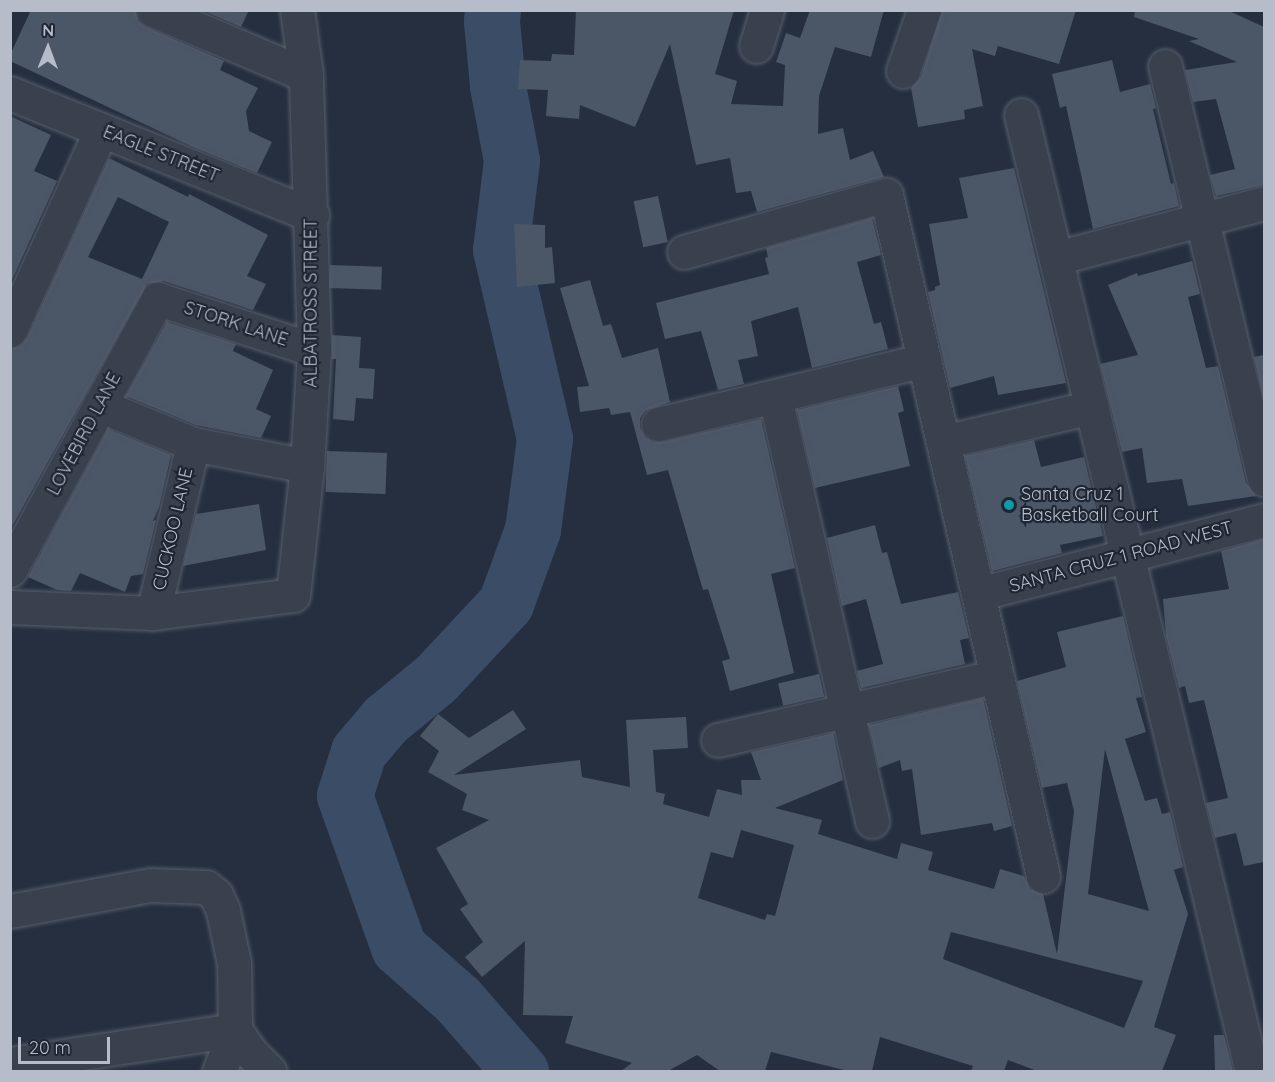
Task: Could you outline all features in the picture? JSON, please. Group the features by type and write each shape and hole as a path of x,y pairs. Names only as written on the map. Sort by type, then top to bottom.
{"street":[{"path":"153,10 306,75"},
{"name":"ALBATROSS STREET","path":"153,614 293,595 307,466 314,350 312,215 306,75 297,10"},
{"path":"756,46 767,10"},
{"path":"903,71 924,10"},
{"path":"1165,66 1264,479"},
{"name":"EAGLE STREET","path":"10,93 312,215"},
{"path":"1021,115 1252,1071"},
{"path":"10,330 100,130"},
{"path":"684,252 886,195 1043,876"},
{"path":"1056,258 1264,203"},
{"name":"STORK LANE","path":"158,299 314,350"},
{"name":"LOVEBIRD LANE","path":"10,570 158,299"},
{"path":"658,424 924,360"},
{"path":"775,396 872,821"},
{"path":"99,405 192,444 307,466"},
{"path":"942,442 1092,407"},
{"name":"CUCKOO LANE","path":"153,614 192,444"},
{"name":"SANTA CRUZ 1 ROAD WEST","path":"978,594 1264,520"},
{"path":"10,607 153,614"},
{"path":"718,740 997,676"},
{"path":"10,911 150,885 206,887 216,895 224,911 234,963 235,1030 219,1071"},
{"path":"10,1064 235,1030"},
{"path":"235,1030 270,1071"}],"building":[{"path":"31,10 135,10 138,21 146,27 224,61 220,70 258,88 246,111 249,131 272,142 257,173 193,147 10,61 10,55"},
{"path":"202,10 249,10 241,27"},
{"path":"576,10 734,10 715,74 737,81 731,104 783,106 785,65 776,62 786,33 800,38 810,10 884,10 871,57 835,47 819,96 818,134 843,128 850,160 873,151 884,177 757,212 751,191 736,193 730,158 696,165 670,44 635,127 580,105 579,119 546,116 548,90 518,89 520,60 551,61 552,54 574,55"},
{"path":"942,10 1076,10 1059,64 998,46 995,56 972,49 983,106 964,110 965,119 918,127 911,88 921,77"},
{"path":"1135,10 1227,10 1264,27 1264,185 1216,196 1210,175 1235,169 1216,99 1193,102 1185,70 1237,62 1189,41 1199,39 1134,17"},
{"path":"1112,60 1120,92 1150,84 1156,108 1153,109 1171,184 1174,183 1179,206 1093,229 1066,106 1060,108 1052,74"},
{"path":"10,116 51,135 34,171 57,181 10,284"},
{"path":"109,158 188,197 189,194 268,235 247,276 266,284 253,310 164,281 147,284 10,530 10,349 20,346 27,338","holes":["118,197 169,222 142,279 88,257"]},
{"path":"1014,168 1066,383 998,395 994,376 950,388 928,292 940,285 929,224 968,218 959,178"},
{"path":"658,196 668,242 643,247 634,201"},
{"path":"872,218 881,255 857,262 874,324 881,322 888,349 812,368 798,307 751,321 758,356 738,360 744,384 718,390 701,331 665,339 656,303 769,274 765,258 768,257 766,248"},
{"path":"514,224 545,225 545,248 552,247 555,283 517,287"},
{"path":"1192,261 1200,294 1188,297 1206,368 1218,366 1246,483 1256,496 1188,506 1182,479 1147,483 1142,448 1122,452 1100,364 1138,355 1108,285 1137,273 1138,276"},
{"path":"330,265 382,267 381,290 329,288"},
{"path":"590,280 603,326 611,324 622,358 658,348 670,402 645,411 640,418 640,428 645,437 653,442 662,442 761,419 795,568 771,574 794,673 730,691 722,661 730,659 708,589 703,590 668,470 647,475 630,412 611,415 609,408 580,412 577,387 589,386 560,288"},
{"path":"167,322 236,344 233,351 273,370 256,409 271,416 261,438 196,425 126,396"},
{"path":"332,335 361,337 359,368 375,369 373,399 356,398 354,421 333,419 336,359 332,359"},
{"path":"1264,355 1264,401 1254,357"},
{"path":"898,386 904,411 898,413 910,466 815,488 797,410"},
{"path":"108,429 171,455 159,507 153,521 156,520 143,574 131,576 125,592 80,573 71,591 57,590 28,577"},
{"name":"Santa Cruz 1 Basketball Court","path":"1034,440 1041,467 1084,457 1103,536 1060,545 1062,553 992,571 965,456"},
{"path":"327,451 387,453 386,494 326,492"},
{"path":"259,504 266,550 183,566 196,514"},
{"path":"875,525 882,553 887,552 901,604 958,592 969,638 960,640 965,664 861,688 857,671 883,664 866,599 842,606 827,538"},
{"path":"1264,539 1264,862 1244,866 1236,833 1215,838 1206,803 1228,798 1204,700 1189,703 1185,686 1179,688 1166,636 1163,599 1229,589 1221,551"},
{"path":"1123,616 1142,697 1136,698 1146,732 1125,739 1145,801 1157,798 1162,814 1170,812 1183,867 1174,870 1188,914 1154,1027 1176,1035 1162,1071 1037,1071 1008,1060 1004,1071 971,1071 973,1066 880,1037 872,1071 848,1071 771,1052 765,1071 720,1071 697,1055 668,1071 621,1071 632,1063 565,1043 573,1016 523,1015 525,941 482,977 465,957 483,942 460,909 468,904 436,848 489,820 462,810 467,794 428,772 439,751 420,736 438,714 469,738 513,710 526,729 454,775 580,760 582,777 630,787 626,720 686,717 688,748 653,750 656,792 665,794 663,804 709,817 717,789 742,795 741,780 761,780 751,752 833,733 843,780 775,808 822,820 818,834 897,859 901,843 933,852 928,870 994,889 1000,869 1024,876 1030,889 1043,894 1057,954 1074,811 1067,783 1042,788 1017,681 1066,667 1057,632","holes":["1105,749 1149,911 1088,894","741,830 794,845 775,916 767,914 765,920 698,898 711,852 733,858","951,932 1143,981 1124,1028 943,959"]},
{"path":"819,674 824,696 783,706 778,683"},
{"path":"983,698 1012,826 994,831 992,823 921,835 912,769 902,771 900,760 879,768 869,725"},
{"path":"1214,1035 1224,1035 1233,1071 1215,1071"}],"waterway":[{"path":"493,10 498,86 512,161 501,250 545,439 533,530 506,604 436,679 386,720 359,752 345,796 399,948 458,1000 521,1072"}],"place":[{"name":"Santa Cruz 1 Basketball Court","path":"1009,505"}]}
